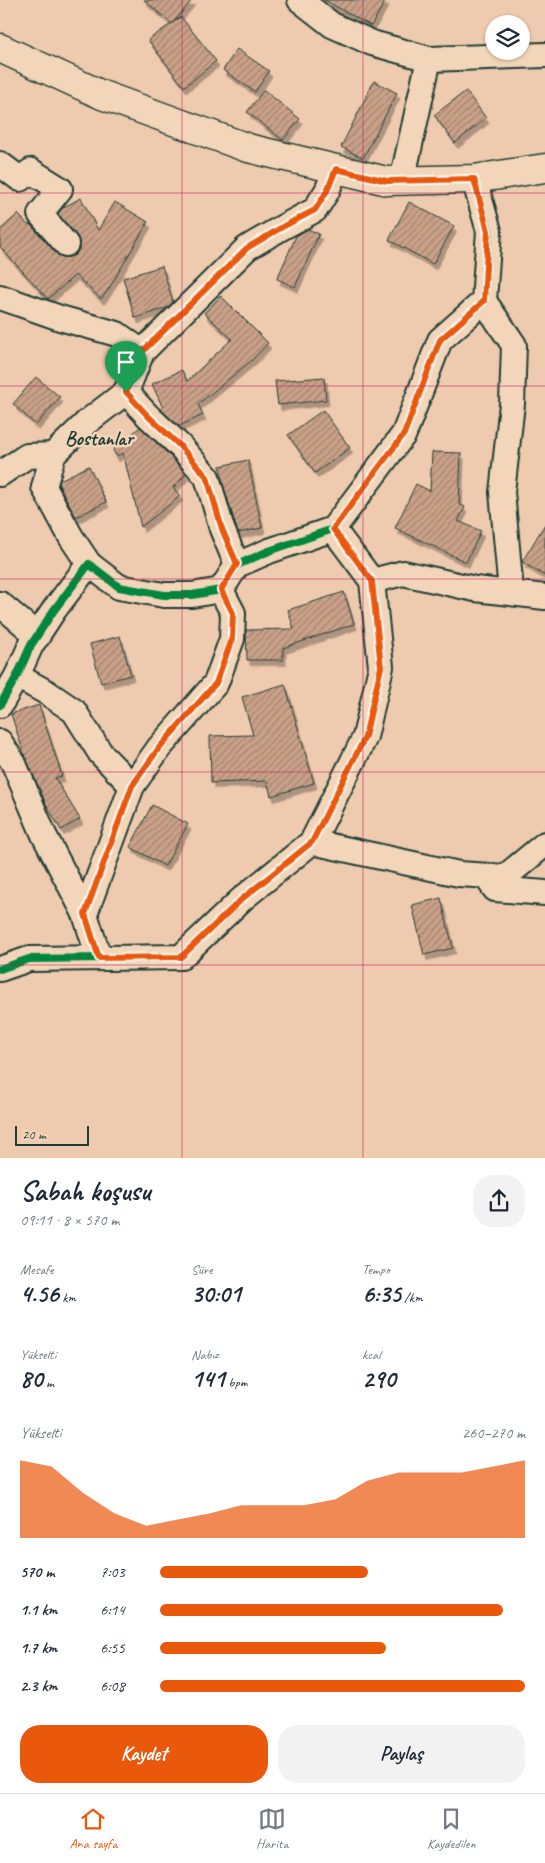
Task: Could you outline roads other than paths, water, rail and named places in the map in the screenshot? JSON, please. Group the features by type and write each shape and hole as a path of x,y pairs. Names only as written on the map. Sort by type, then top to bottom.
{"street":[{"path":"300,0 332,25 348,33 372,43 429,59 545,55"},
{"path":"0,48 102,95 248,148 387,181 474,179 545,168"},
{"path":"402,181 429,59"},
{"path":"0,164 20,179 31,170 60,189 40,214 66,244"},
{"path":"336,169 327,191 315,210 247,248 142,352 126,392 87,422 53,455 44,487 71,537 89,564 120,587 164,595 192,595 221,590 237,564 333,529 404,434 440,340 484,301"},
{"path":"474,179 488,231 484,301 514,345 512,404 502,492 511,592"},
{"path":"0,297 60,318 118,334 142,352"},
{"path":"126,392 180,446 207,477 222,529 237,564"},
{"path":"0,474 27,456 53,455"},
{"path":"0,969 29,959 181,957 242,899 312,842 365,737 381,667 372,581 333,529"},
{"path":"0,705 54,610 89,564"},
{"path":"372,581 403,573 475,589 545,597"},
{"path":"85,914 132,786 159,748 216,683 232,639 233,613 221,590"},
{"path":"0,604 38,636"},
{"path":"17,676 46,692 74,711 101,754 132,786"},
{"path":"0,742 14,764 44,835 85,914 99,958"},
{"path":"312,842 459,874 505,877 545,844"},
{"path":"485,876 495,889 545,893"}],"district":[{"name":"Bostanlar","path":"99,438"}]}
